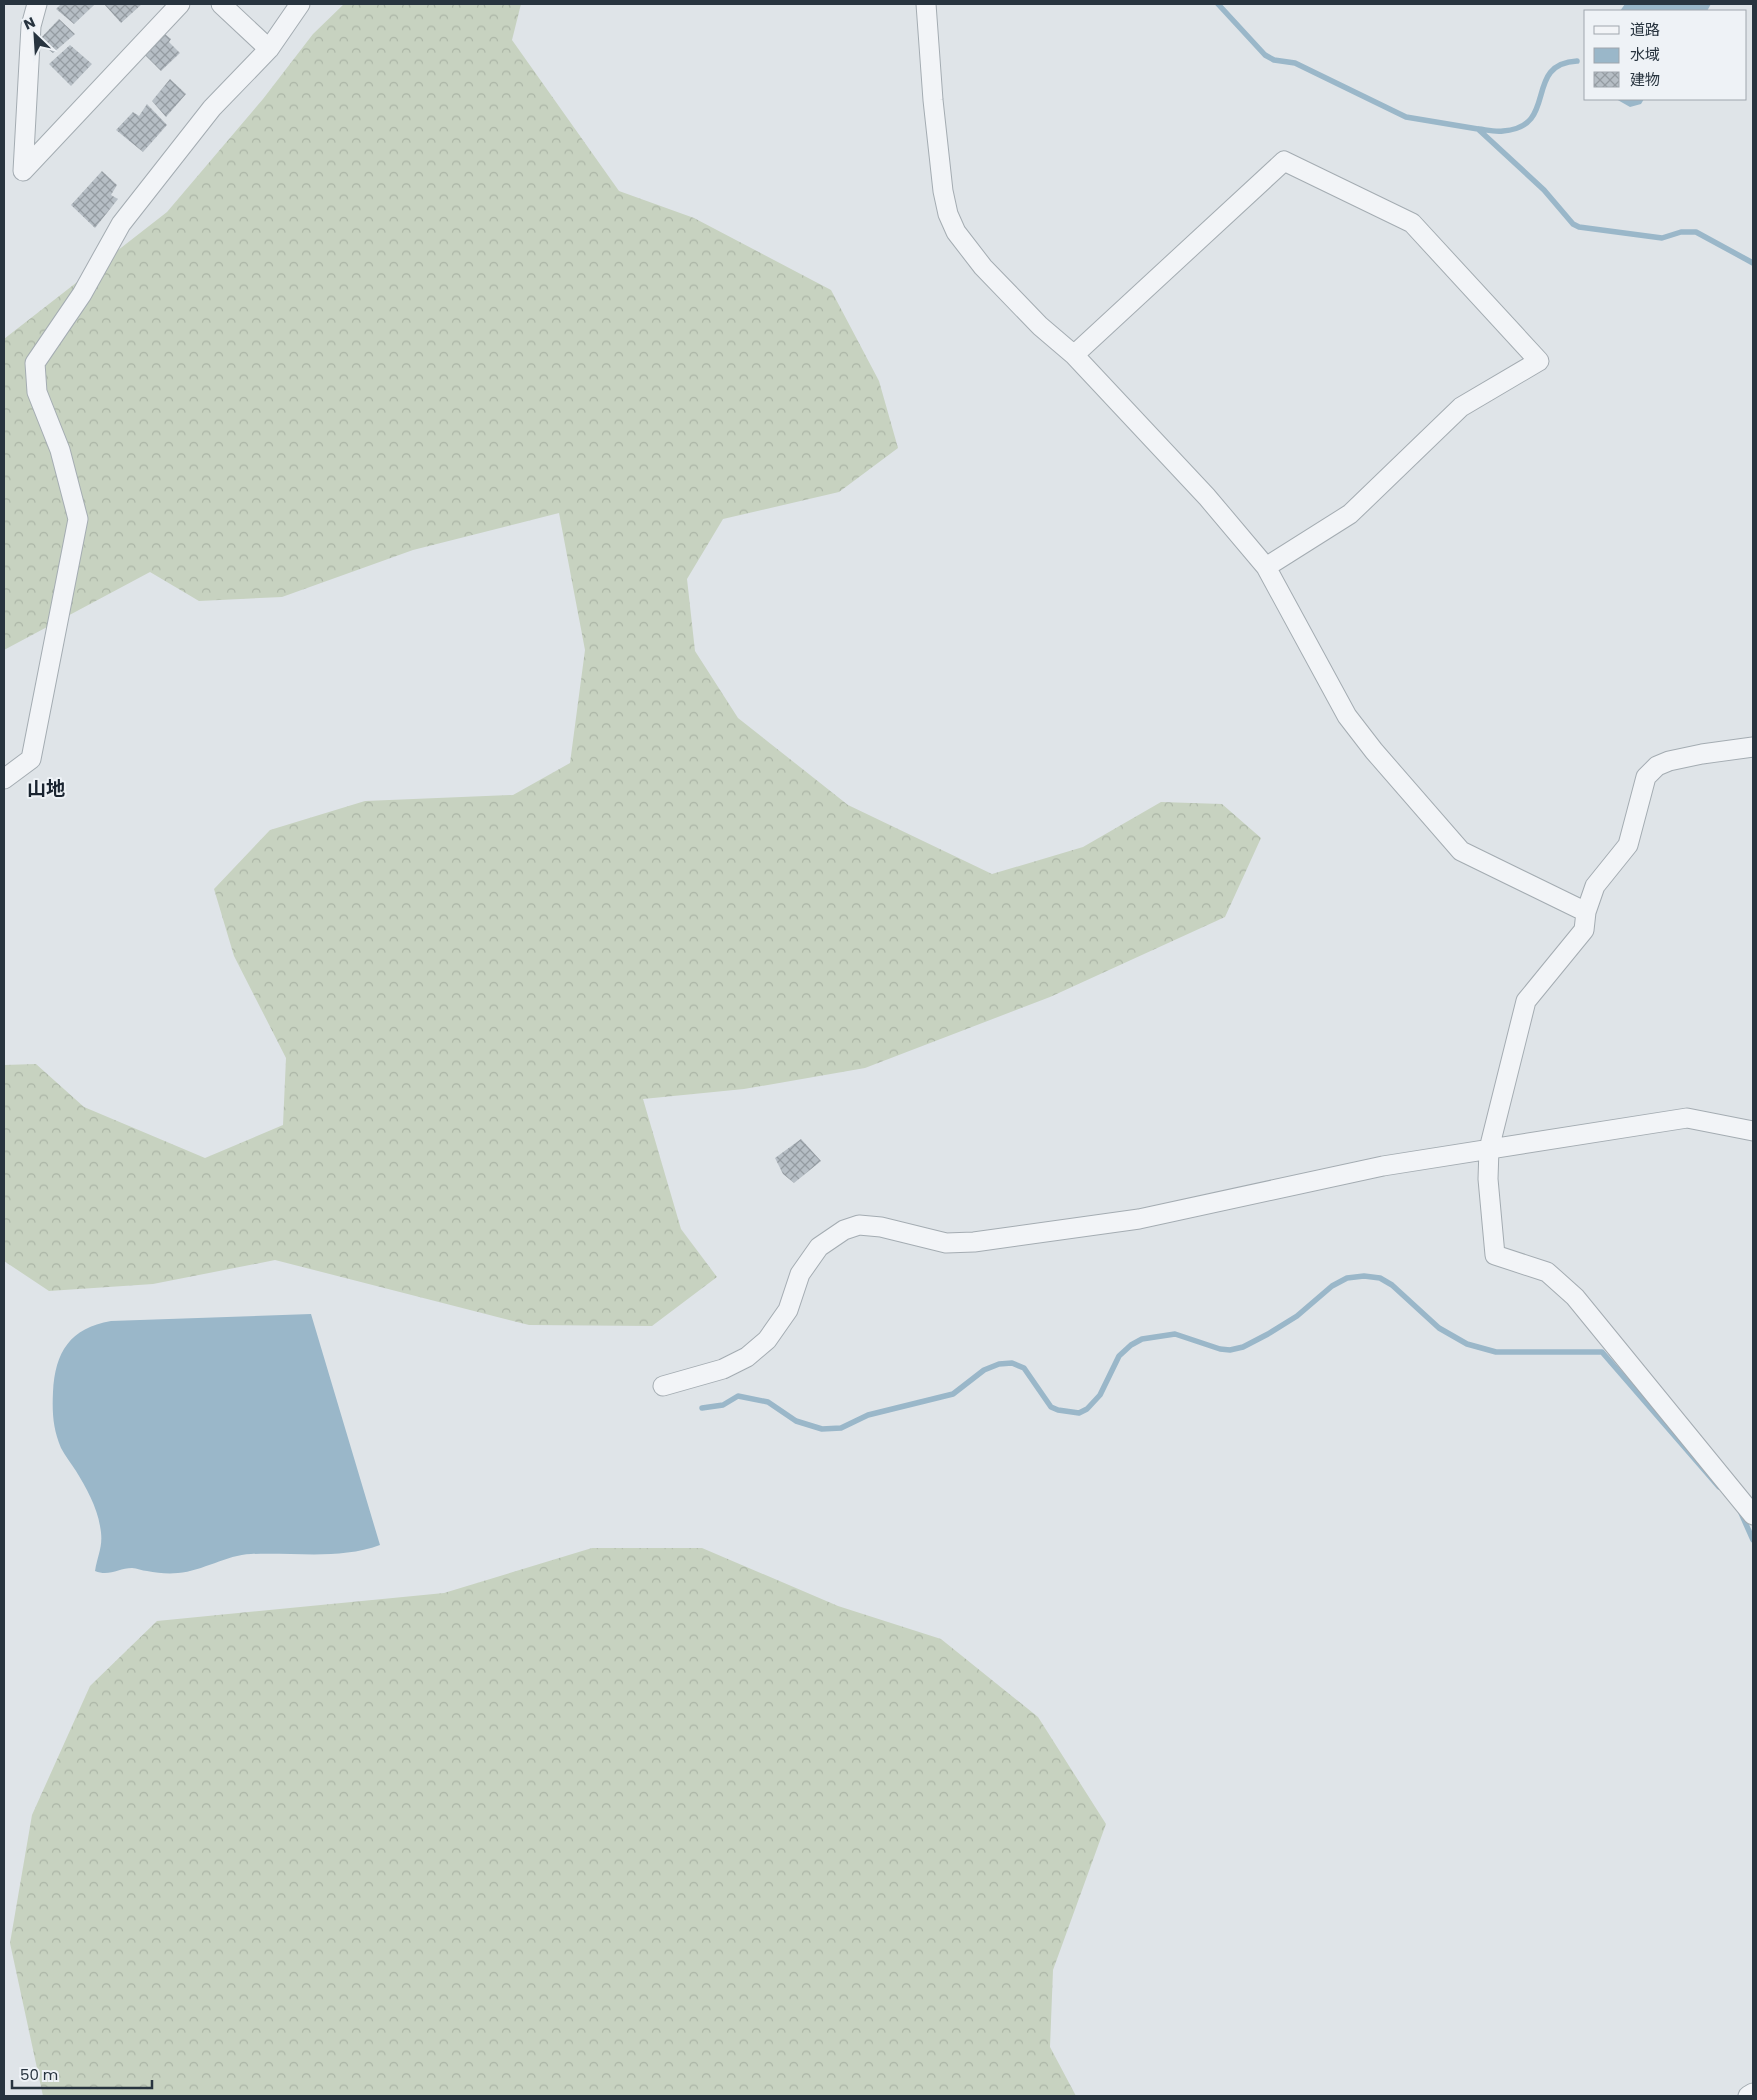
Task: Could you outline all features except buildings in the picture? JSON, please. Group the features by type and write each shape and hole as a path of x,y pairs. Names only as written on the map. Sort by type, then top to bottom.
{"street":[{"path":"37,4 31,26 23,171 180,4"},
{"path":"221,4 269,49"},
{"path":"4,779 31,759 78,519 60,450 37,392 35,363 82,294 121,224 212,108 269,49 300,4"},
{"path":"926,4 943,191 948,214 956,232 983,266 1040,326 1074,355 1207,497 1266,567 1347,716 1462,851 1586,912"},
{"path":"1074,355 1284,160 1412,222 1540,361 1461,407 1350,514 1266,567"},
{"path":"1753,747 1669,760 1657,766 1646,777 1628,845 1595,886 1586,912 1584,930 1526,1001 1489,1149 1488,1179 1495,1255 1547,1272 1575,1297 1753,1515"},
{"path":"663,1386 723,1369 747,1357 767,1340 788,1310 800,1274 819,1247 844,1230 859,1225 881,1227 946,1243 974,1242 1139,1219 1383,1166 1687,1118 1753,1131"},
{"path":"1748,2096 1753,2094"}],"green space":[{"path":"344,4 521,4 512,40 619,191 694,218 831,290 879,381 898,448 839,492 723,519 687,579 695,651 738,718 848,805 992,874 1083,847 1161,802 1222,804 1261,838 1225,917 1050,997 865,1068 744,1089 643,1099 681,1229 717,1277 652,1326 529,1325 275,1260 153,1284 49,1291 4,1261 4,1065 36,1064 84,1107 205,1158 283,1125 286,1058 234,956 214,889 270,830 365,801 513,795 570,763 585,650 559,513 413,550 282,597 199,601 150,572 4,650 4,339 167,212 263,99 313,34"},
{"path":"592,1548 702,1548 838,1606 941,1639 1038,1717 1106,1824 1053,1970 1050,2047 1076,2096 43,2096 10,1943 32,1815 90,1686 157,1621 444,1593"}],"water":[{"path":"1625,4 1711,4 1708,10 1621,10"},
{"path":"1618,100 1643,100 1641,104 1630,107"},
{"path":"311,1314 380,1545 364,1550 333,1554 242,1555 178,1573 159,1573 132,1568 109,1573 95,1571 101,1539 99,1519 87,1490 61,1448 54,1421 54,1378 61,1354 67,1344 85,1329 111,1321"}],"waterway":[{"path":"1218,4 1265,55 1274,60 1295,63 1406,117 1478,129 1544,190 1573,224 1579,227 1662,238 1681,232 1696,232 1753,263"},
{"path":"1479,129 1503,131 1520,127 1531,119 1537,108 1544,83 1550,73 1560,65 1577,61"},
{"path":"702,1408 723,1405 738,1396 768,1402 796,1421 822,1429 841,1428 868,1415 953,1394 984,1370 999,1364 1012,1363 1024,1368 1051,1407 1079,1413 1087,1409 1100,1395 1119,1356 1131,1345 1142,1339 1175,1334 1220,1349 1230,1350 1243,1347 1297,1316 1332,1286 1347,1278 1364,1276 1380,1278 1392,1285 1439,1328 1467,1344 1496,1352 1602,1352 1719,1487"},
{"path":"1741,1513 1753,1540"}],"district":[{"name":"山地","path":"46,788"}]}
